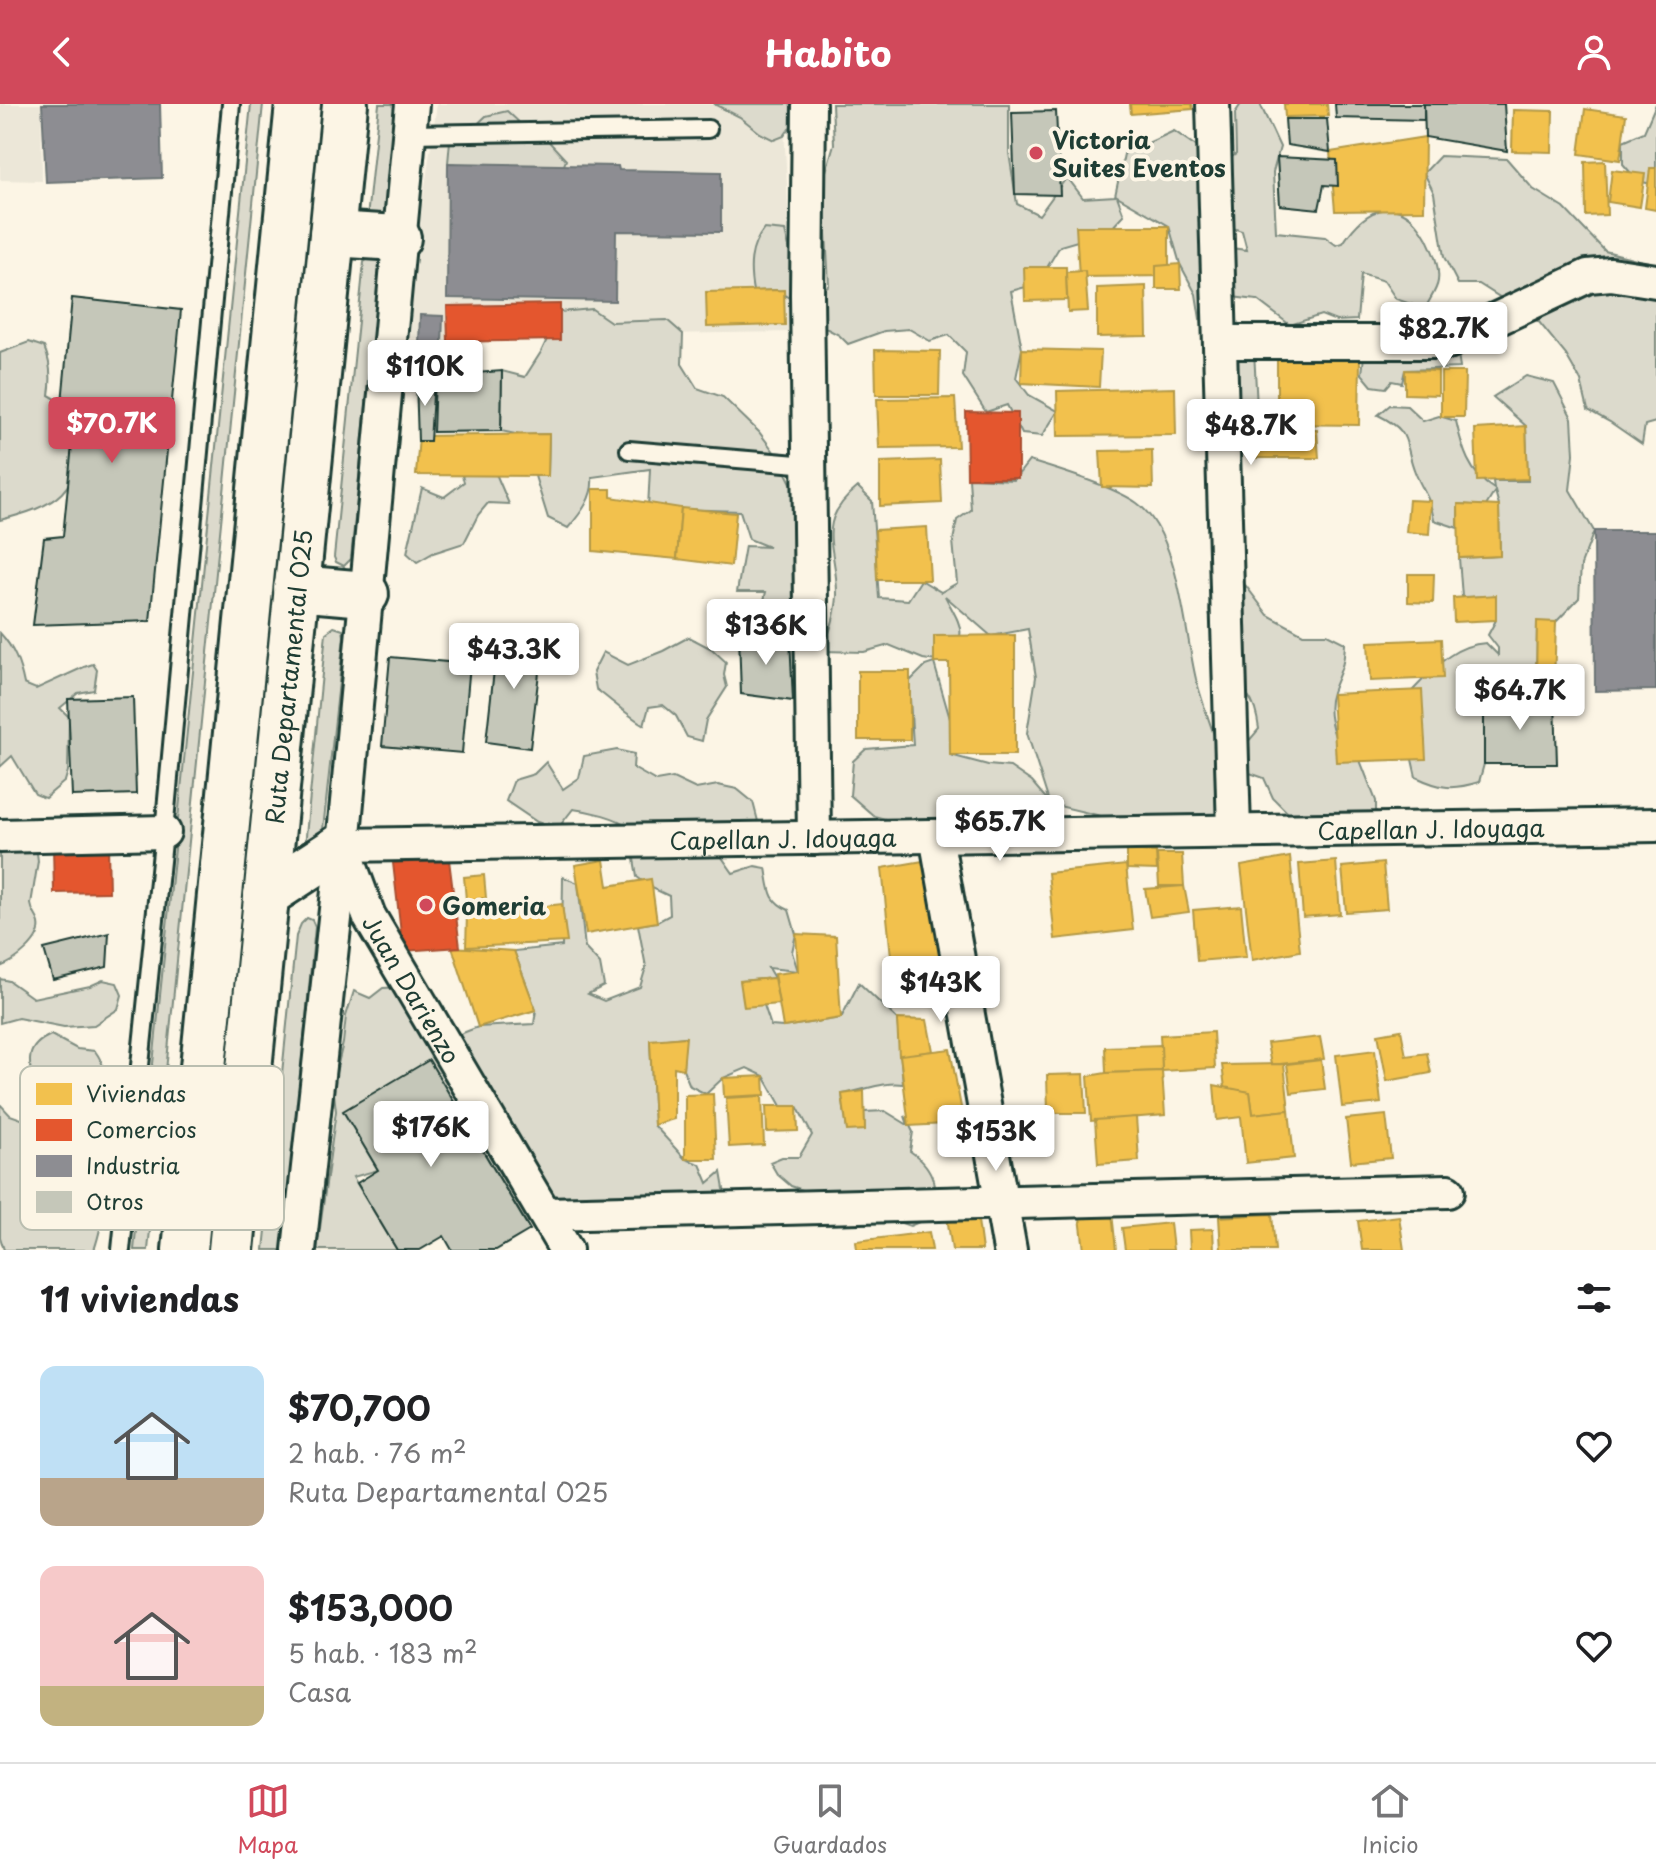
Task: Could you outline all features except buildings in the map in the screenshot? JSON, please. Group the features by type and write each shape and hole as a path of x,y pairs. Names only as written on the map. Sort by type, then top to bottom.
{"highway":[{"name":"Ruta Departamental 025","path":"203,1066 298,104"},
{"name":"Ruta Departamental 025","path":"249,1066 345,104"},
{"path":"332,234 398,238"},
{"path":"296,588 366,594"},
{"path":"266,895 343,845"},
{"name":"Ruta Departamental 025","path":"185,1250 187,1230"},
{"name":"Ruta Departamental 025","path":"231,1250 233,1230"}],"street":[{"path":"809,104 807,295 814,838"},
{"path":"1213,104 1234,831"},
{"path":"299,1250 343,845 410,119"},
{"path":"1220,342 1448,342 1588,276 1611,274 1656,281"},
{"name":"Capellan J. Idoyaga","path":"343,845 1656,825"},
{"path":"0,836 164,832"},
{"path":"936,836 1010,1250"},
{"name":"Juan Darienzo","path":"343,845 369,916 566,1250"},
{"path":"546,1214 1448,1191"}],"lane":[{"path":"140,1066 231,104"},
{"path":"410,119 708,129"},
{"path":"629,450 809,465"},
{"path":"121,1250 123,1230"}],"shaded area":[{"path":"0,104 41,104 42,181 0,180"},
{"path":"251,104 263,104 166,1066 153,1066"},
{"path":"321,104 324,104 228,1066 224,1066"},
{"path":"379,104 395,104 384,220 367,218"},
{"path":"437,104 783,104 794,332 403,338"},
{"path":"714,104 790,104 796,119 784,136 774,140"},
{"path":"832,104 1009,104 1009,153 1017,204 1039,215 1067,177 1083,198 1115,196 1124,154 1174,131 1222,164 1236,154 1235,113 1241,104 1260,104 1280,147 1273,172 1276,232 1325,237 1336,245 1343,243 1352,230 1374,213 1396,210 1417,224 1427,239 1437,265 1435,291 1425,309 1396,299 1384,281 1361,274 1357,320 1336,321 1321,315 1290,325 1257,300 1232,297 1230,248 1247,250 1242,231 1217,223 1219,314 1200,319 1196,294 1180,264 1169,226 1117,196 1124,215 1108,232 1060,246 1037,284 1011,291 1022,349 1016,378 1029,395 1058,411 1042,436 1022,434 1007,405 986,412 963,376 966,352 949,335 930,341 909,329 884,331 848,344 839,335 818,324 813,297 829,285 823,182 834,144"},
{"path":"1656,104 1656,185 1638,181 1623,164 1623,141 1644,132"},
{"path":"507,111 523,126 540,132 566,160 560,175 448,163 450,141 468,133 486,116"},
{"path":"1440,156 1507,159 1533,189 1564,208 1605,251 1636,259 1656,276 1656,422 1645,425 1642,444 1588,410 1581,381 1566,355 1539,322 1479,284 1458,284 1444,257 1434,193 1424,173"},
{"path":"764,229 785,231 790,252 802,266 792,300 777,290 753,291 751,258 755,243"},
{"path":"370,258 380,263 351,559 344,566 334,557 364,262"},
{"path":"592,309 611,322 667,320 683,334 682,364 697,388 723,397 759,432 778,457 795,491 794,516 810,519 798,636 776,637 781,623 762,608 766,592 737,592 745,546 769,547 749,539 740,511 648,508 650,469 592,477 589,498 568,528 548,518 535,476 548,476 549,434 520,435 501,431 502,371 525,377 560,312"},
{"path":"29,342 44,347 50,370 49,395 60,402 64,410 74,468 70,482 50,502 0,520 0,353"},
{"path":"1254,351 1258,426 1236,431 1233,354"},
{"path":"1458,353 1460,368 1405,370 1402,383 1392,381 1386,388 1372,386 1362,374 1364,356"},
{"path":"1526,376 1554,383 1572,418 1574,454 1570,490 1594,531 1581,565 1579,598 1556,622 1537,622 1536,683 1502,695 1488,680 1484,701 1484,764 1479,782 1454,787 1440,786 1416,777 1411,755 1425,741 1411,692 1444,660 1463,648 1486,643 1498,655 1498,648 1488,635 1496,620 1496,596 1462,597 1459,558 1500,556 1499,506 1495,491 1486,506 1458,504 1458,528 1434,520 1402,433 1378,415 1390,405 1407,406 1423,421 1439,416 1456,421 1468,460 1485,483 1494,489 1493,481 1528,481 1526,426 1493,397"},
{"path":"1029,461 1085,479 1127,497 1151,518 1163,537 1178,585 1196,679 1233,789 1202,840 1051,804 1056,824 1009,845 957,816 946,835 874,816 850,795 853,761 866,749 913,745 909,682 925,666 934,663 950,719 950,755 1010,767 1032,782 1049,802 1027,733 1036,677 1028,629 991,636 945,596 960,629 959,643 949,663 923,659 889,645 864,652 823,651 837,596 831,525 844,500 858,487 872,501 879,598 908,600 921,580 941,592 957,583 953,541 957,520 971,510 969,478 1014,480"},
{"path":"483,466 497,476 509,504 488,503 478,515 464,543 417,562 407,553 422,488 444,497 464,482 462,476"},
{"path":"1237,574 1268,615 1303,634 1327,634 1345,643 1343,664 1330,701 1330,718 1344,761 1356,750 1376,801 1376,829 1291,816 1273,798 1264,778 1247,772 1247,743 1259,729 1257,718 1248,696 1219,676 1209,611 1213,580"},
{"path":"334,627 343,630 344,636 321,848 305,846 326,633"},
{"path":"0,633 16,657 24,684 36,689 93,664 97,670 94,690 78,693 60,708 69,717 68,771 65,781 45,798 35,794 12,756 0,767"},
{"path":"689,637 712,649 726,662 724,675 727,687 706,720 702,741 687,737 676,716 663,705 649,707 644,725 596,689 593,672 603,652 628,665"},
{"path":"617,750 634,754 633,768 656,781 673,778 696,789 718,785 737,789 753,802 760,829 719,853 733,873 755,866 766,868 774,898 789,910 796,934 792,952 798,971 768,968 774,978 741,981 764,1005 771,1026 841,1018 859,983 897,1019 903,1084 880,1085 842,1094 847,1130 865,1130 864,1112 885,1111 908,1125 905,1116 913,1132 910,1151 926,1165 933,1180 934,1198 929,1218 910,1226 791,1186 777,1174 770,1162 782,1157 799,1157 812,1135 797,1106 781,1106 764,1076 747,1068 723,1078 706,1094 690,1086 683,1069 685,1037 650,1041 654,1125 685,1159 700,1164 708,1183 721,1172 727,1206 632,1194 623,1204 551,1223 526,1222 429,1061 378,1170 353,1177 397,1250 317,1250 336,1111 333,1085 354,991 370,998 383,988 402,987 455,1036 478,1027 534,1024 536,1010 514,951 562,946 563,877 578,883 585,948 600,964 604,986 588,994 604,1001 640,987 646,967 638,925 657,922 670,915 669,896 637,877 633,853 659,857 631,828 611,818 573,809 558,828 537,822 506,801 514,780 534,774 546,762 563,789 579,778 584,756"},
{"path":"0,834 30,841 37,853 31,904 39,930 26,950 0,967"},
{"path":"307,918 312,920 315,927 283,1250 264,1250 266,1230 284,1230 283,1066 296,936"},
{"path":"0,979 9,981 33,998 90,986 103,980 117,983 122,995 118,1009 94,1025 64,1027 18,1018 0,1023"},
{"path":"51,1035 77,1049 95,1051 103,1066 30,1066 32,1050"},
{"path":"0,1104 10,1115 20,1119 20,1230 100,1230 94,1250 4,1250 0,1237"},
{"path":"136,1230 150,1230 148,1250 134,1250"},
{"path":"208,1230 212,1230 210,1250 206,1250"}],"place":[{"name":"Victoria Suites Eventos","path":"1036,153"},
{"name":"Gomeria","path":"426,905"}]}
